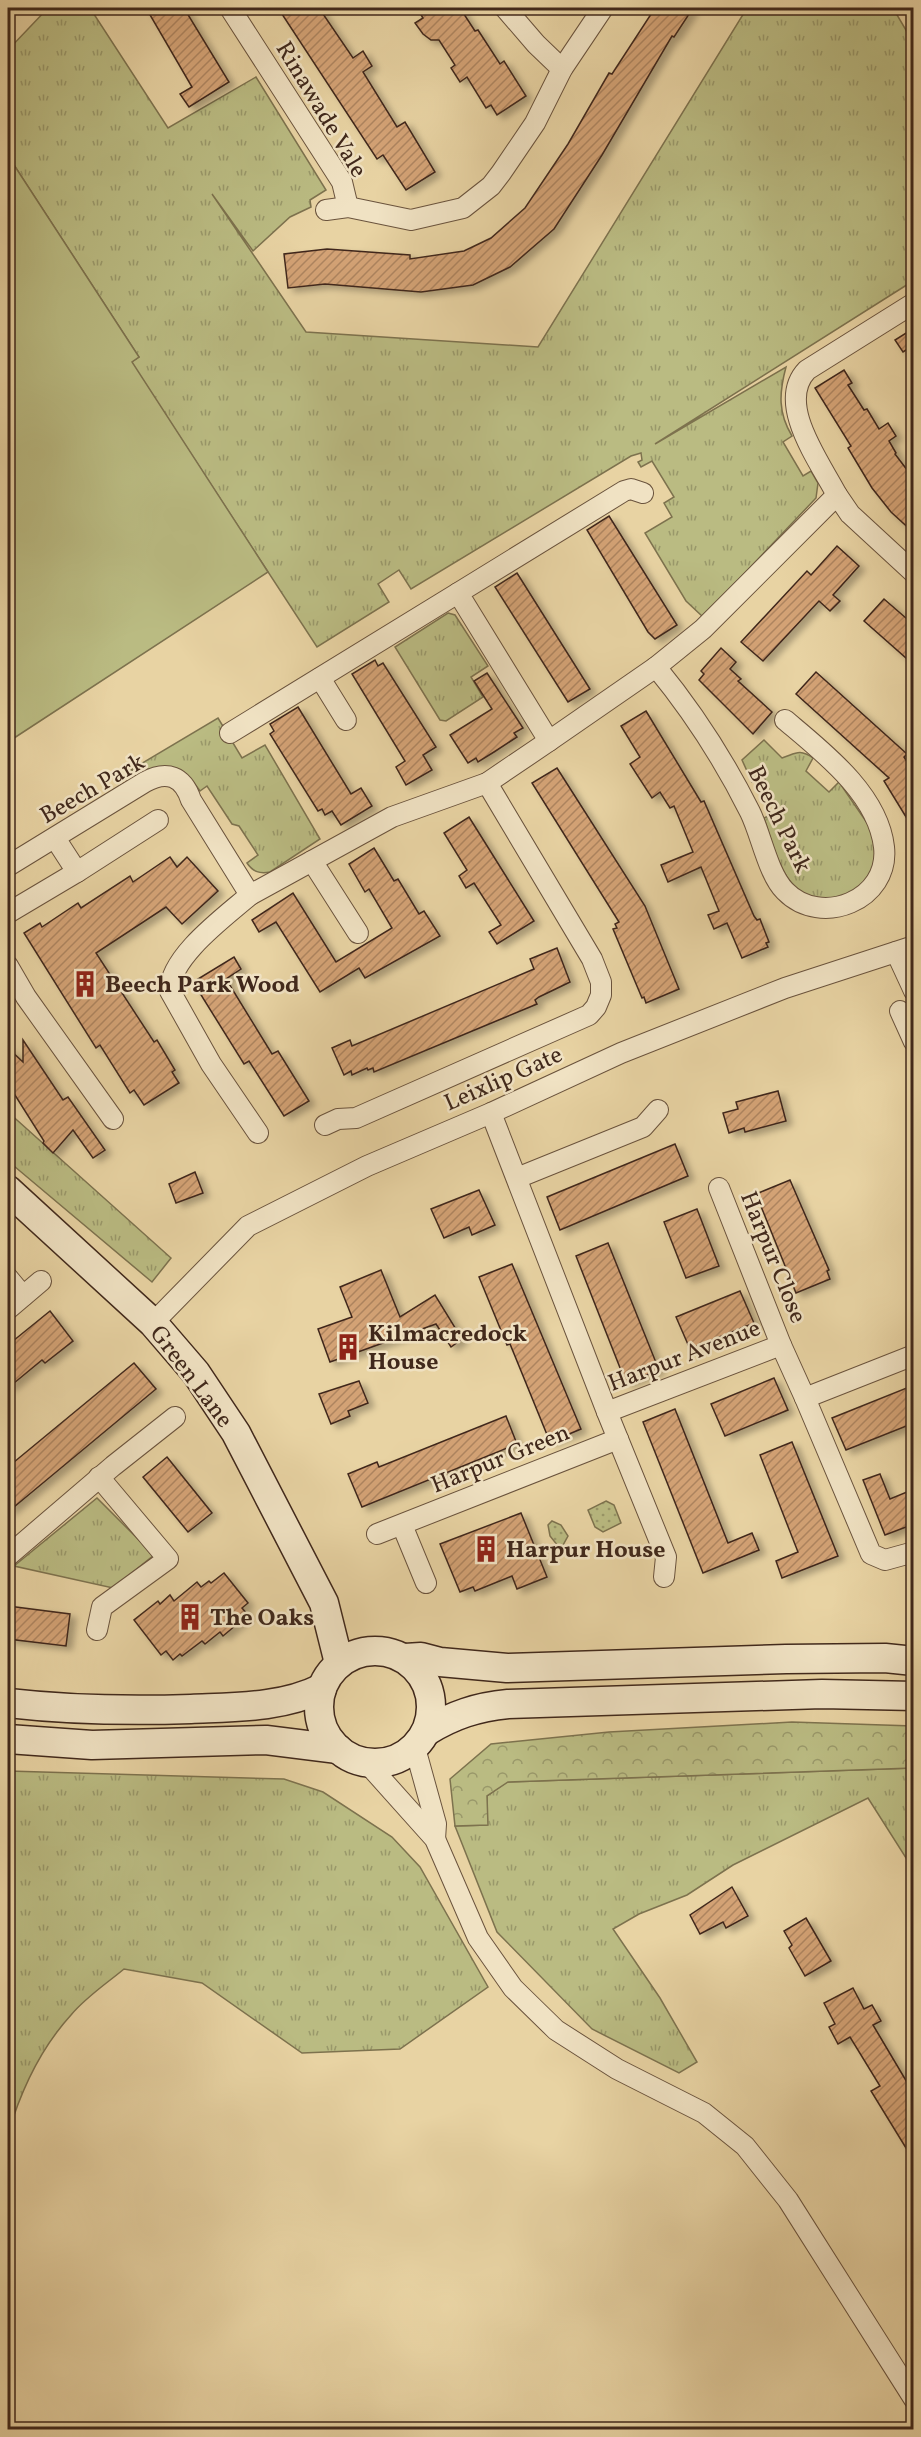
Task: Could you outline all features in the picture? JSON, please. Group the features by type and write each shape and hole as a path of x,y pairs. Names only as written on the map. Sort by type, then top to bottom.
{"main road":[{"name":"Green Lane","path":"8,1190 153,1323 196,1373 236,1433 324,1603 339,1663"},
{"name":"Green Lane","path":"324,1603 372,1650"},
{"path":"421,1739 431,1715 432,1699 427,1683 418,1669 405,1658 393,1653 372,1650 339,1663 329,1674 322,1688 319,1705 321,1721 327,1737 351,1758 382,1763 398,1759 451,1716 481,1707 508,1704 822,1694 914,1696"},
{"path":"405,1658 421,1657 440,1662 507,1668 786,1659 885,1658 914,1661"},
{"path":"8,1703 115,1712 214,1708 291,1701 322,1688"},
{"path":"8,1739 92,1745 266,1740 338,1749"}],"street":[{"name":"Rinawade Vale","path":"230,8 342,182 348,207"},
{"path":"505,8 536,44 562,69"},
{"name":"Rinawade Vale","path":"326,210 348,207 411,220 463,208 491,186 501,173 535,123 562,69 603,8"},
{"path":"914,303 807,370 798,383 795,393 797,414 837,495 850,514 914,573"},
{"path":"230,733 624,491 631,489 643,493"},
{"path":"258,1133 211,1064 170,991 169,979 203,936 250,895 397,814 487,783 656,667 703,629 837,495"},
{"path":"458,593 549,741"},
{"name":"Beech Park","path":"656,667 687,705 731,774 757,826 775,874 785,891 801,902 825,908 856,902 874,885 884,861 879,829 851,779 785,720"},
{"path":"320,678 346,720"},
{"name":"Beech Park","path":"8,866 156,776 174,778 186,786 191,800 250,895"},
{"path":"325,1125 338,1119 356,1118 589,1015 596,1008 601,995 601,982 581,938 487,783"},
{"path":"8,913 77,873 158,820"},
{"path":"56,838 77,873"},
{"path":"312,861 358,933"},
{"path":"905,949 914,991"},
{"name":"Leixlip Gate","path":"153,1323 248,1226 367,1166 491,1113 621,1053 785,988 905,949"},
{"path":"8,966 26,997 113,1119"},
{"path":"900,1011 914,1041"},
{"path":"517,1178 643,1127 658,1110"},
{"name":"Harpur Avenue","path":"491,1113 607,1412 781,1345 871,1554 885,1560 914,1552"},
{"name":"Harpur Close","path":"719,1188 781,1345"},
{"path":"8,1278 15,1303 41,1281"},
{"path":"805,1398 914,1355"},
{"path":"607,1412 666,1557 664,1577"},
{"path":"8,1556 99,1477 175,1417"},
{"name":"Harpur Green","path":"376,1534 618,1439"},
{"path":"97,1630 102,1607 168,1559 99,1477"},
{"path":"402,1525 426,1583"},
{"path":"421,1739 436,1824 435,1839"},
{"path":"367,1762 435,1839 478,1938 513,1988 556,2030 617,2069 704,2113 745,2146 788,2200 914,2399"}],"green space":[{"path":"48,8 90,8 168,128 256,77 326,190 310,200 311,207 290,217 253,251 212,194 306,332 538,347 747,8 893,8 913,42 913,281 655,444 786,367 781,403 784,419 792,436 783,442 803,476 811,471 818,483 816,498 703,617 686,601 645,533 672,517 664,503 674,497 652,461 641,467 638,462 642,460 641,453 631,456 411,589 399,570 378,584 389,602 317,647 131,362 139,357 14,165 8,169 8,50"},
{"path":"14,165 139,357 132,362 268,572 8,742 8,169"},
{"path":"448,613 455,615 488,666 471,677 483,697 446,721 440,720 395,647"},
{"path":"218,718 242,758 265,745 320,839 270,872 257,872 247,863 258,855 239,826 232,824 207,786 200,791 186,776 169,769 129,771"},
{"path":"764,740 782,758 800,753 813,758 806,771 829,792 839,782 874,833 876,866 852,895 831,899 810,896 799,890 783,870 764,818 778,812 764,777 752,782 742,760"},
{"path":"8,1112 171,1258 152,1282 8,1161"},
{"path":"97,1498 154,1555 113,1588 14,1566"},
{"path":"606,1501 614,1505 621,1523 603,1532 595,1527 588,1510"},
{"path":"552,1521 561,1525 568,1536 563,1545 558,1546 550,1536 548,1525"},
{"path":"792,1722 913,1726 913,1768 508,1782 487,1796 488,1825 455,1826 450,1779 491,1744 609,1732"},
{"path":"913,1768 913,1869 868,1798 733,1865 687,1895 639,1914 613,1929 660,1998 697,2062 679,2073 592,2029 497,1932 455,1826 487,1825 487,1796 507,1782"},
{"path":"8,1771 284,1779 323,1792 392,1837 420,1867 488,1987 400,2049 302,2053 202,1983 124,1969 83,2002 50,2042 25,2086 8,2134"}],"building":[{"path":"146,8 184,8 229,82 189,107 180,94 192,87"},
{"path":"278,8 319,8 353,58 363,51 372,66 363,72 397,127 405,122 435,172 406,190 383,155 377,159"},
{"path":"417,8 460,8 475,31 478,30 500,64 504,61 526,96 497,115 491,105 486,108 467,77 460,82 451,68 455,65 439,40 431,40 415,23 423,18"},
{"path":"655,8 693,8 674,37 672,36 602,155 554,229 510,267 473,285 421,292 325,284 288,288 284,254 327,249 410,255 410,259 464,251 491,238 525,208 568,144 609,73 612,74"},
{"path":"914,328 914,345 903,352 895,340"},
{"path":"844,370 852,383 848,385 864,410 867,409 879,429 888,423 896,436 889,441 895,454 914,479 914,533 891,512 872,488 848,448 851,446 815,388"},
{"path":"609,516 677,625 655,639 648,632 587,530"},
{"path":"837,546 859,566 833,595 840,601 830,611 819,601 763,661 741,642 807,571 811,575"},
{"path":"517,573 590,689 568,702 495,587"},
{"path":"884,599 914,625 914,665 864,621"},
{"path":"721,648 736,662 730,669 741,679 738,681 772,712 753,734 699,680 704,674 701,671"},
{"path":"375,660 378,666 383,663 436,747 423,755 432,770 406,785 396,767 405,761 352,674"},
{"path":"816,672 907,754 904,757 914,772 914,830 884,781 889,778 796,694"},
{"path":"487,673 523,728 514,733 517,737 494,752 478,762 476,758 468,763 450,735 492,709 474,681"},
{"path":"298,707 351,794 361,788 372,806 341,825 332,811 325,815 322,809 318,811 270,734 274,731 270,724"},
{"path":"646,711 701,802 704,801 754,916 757,920 760,919 769,942 766,943 768,947 742,958 727,923 714,929 708,915 719,911 701,867 668,882 661,865 693,852 674,806 670,808 660,792 652,798 630,764 640,757 621,726"},
{"path":"557,768 645,906 679,989 646,1003 644,997 642,998 613,929 617,928 615,924 619,922 532,783"},
{"path":"469,817 534,921 497,944 489,932 501,925 474,883 466,888 459,876 467,870 444,833"},
{"path":"374,848 394,881 398,879 419,914 424,911 440,936 365,978 359,968 320,992 276,922 259,932 252,920 293,893 336,962 392,928 369,889 365,892 349,864"},
{"name":"Beech Park Wood","path":"170,857 177,867 187,857 218,891 182,924 166,907 96,953 154,1042 157,1040 175,1070 172,1072 179,1083 144,1105 134,1090 130,1093 100,1045 96,1048 24,933 40,923 42,927 78,903 81,908 130,876 133,882"},
{"path":"557,948 570,982 539,997 535,1000 537,1004 374,1072 373,1068 368,1070 367,1068 352,1075 351,1071 344,1075 332,1048 350,1040 352,1046 534,969 530,959"},
{"path":"234,957 241,969 226,979 272,1054 278,1051 309,1101 284,1116 249,1061 244,1064 193,982"},
{"path":"23,1040 63,1100 68,1097 105,1150 93,1158 73,1130 53,1153 43,1143 44,1141 8,1084 8,1048 23,1062"},
{"path":"778,1091 786,1121 745,1132 744,1128 729,1133 723,1113 738,1109 736,1102"},
{"path":"675,1144 688,1176 560,1230 547,1197"},
{"path":"195,1172 203,1193 176,1203 169,1184"},
{"path":"790,1180 829,1270 827,1271 830,1279 796,1293 756,1194"},
{"path":"479,1190 495,1225 472,1235 469,1227 444,1238 431,1209"},
{"path":"697,1209 719,1266 686,1278 664,1222"},
{"path":"608,1243 659,1370 626,1383 576,1256"},
{"path":"512,1264 581,1429 550,1442 510,1344 507,1345 479,1277"},
{"path":"381,1270 400,1317 435,1295 462,1339 451,1347 436,1324 330,1362 318,1329 352,1317 340,1287"},
{"path":"740,1291 754,1323 690,1349 676,1317"},
{"path":"50,1311 73,1341 45,1363 42,1360 8,1388 8,1345"},
{"path":"134,1363 156,1389 8,1512 8,1467"},
{"path":"774,1378 788,1410 725,1436 711,1404"},
{"path":"359,1381 368,1403 348,1411 350,1416 331,1424 319,1394"},
{"path":"914,1385 914,1423 846,1450 832,1418"},
{"path":"675,1409 728,1543 752,1533 759,1550 703,1573 643,1422"},
{"path":"506,1416 517,1444 362,1507 348,1474 377,1462 379,1467"},
{"path":"792,1442 838,1556 782,1578 776,1561 798,1552 760,1455"},
{"path":"167,1457 212,1513 188,1532 143,1477"},
{"path":"880,1474 890,1499 914,1489 914,1524 885,1535 863,1480"},
{"name":"Harpur House","path":"521,1513 547,1577 517,1589 512,1576 475,1591 473,1587 460,1592 440,1544"},
{"name":"The Oaks","path":"224,1573 248,1603 242,1608 248,1615 223,1636 220,1632 205,1644 202,1641 182,1656 180,1654 173,1660 166,1651 161,1655 134,1620 158,1601 160,1604 170,1595 174,1601 197,1582 201,1587"},
{"path":"8,1606 70,1614 66,1646 8,1639"},
{"path":"732,1887 748,1916 726,1928 723,1922 700,1934 690,1915"},
{"path":"806,1918 831,1961 805,1976 789,1948 792,1945 784,1931"},
{"path":"853,1988 864,2009 872,2005 881,2021 873,2025 914,2094 914,2161 871,2091 880,2086 850,2037 838,2044 829,2027 835,2024 824,2003"}],"place":[{"name":"Beech Park Wood","path":"85,984"},
{"name":"Kilmacredock House","path":"348,1347"},
{"name":"Harpur House","path":"486,1549"},
{"name":"The Oaks","path":"190,1617"}]}
